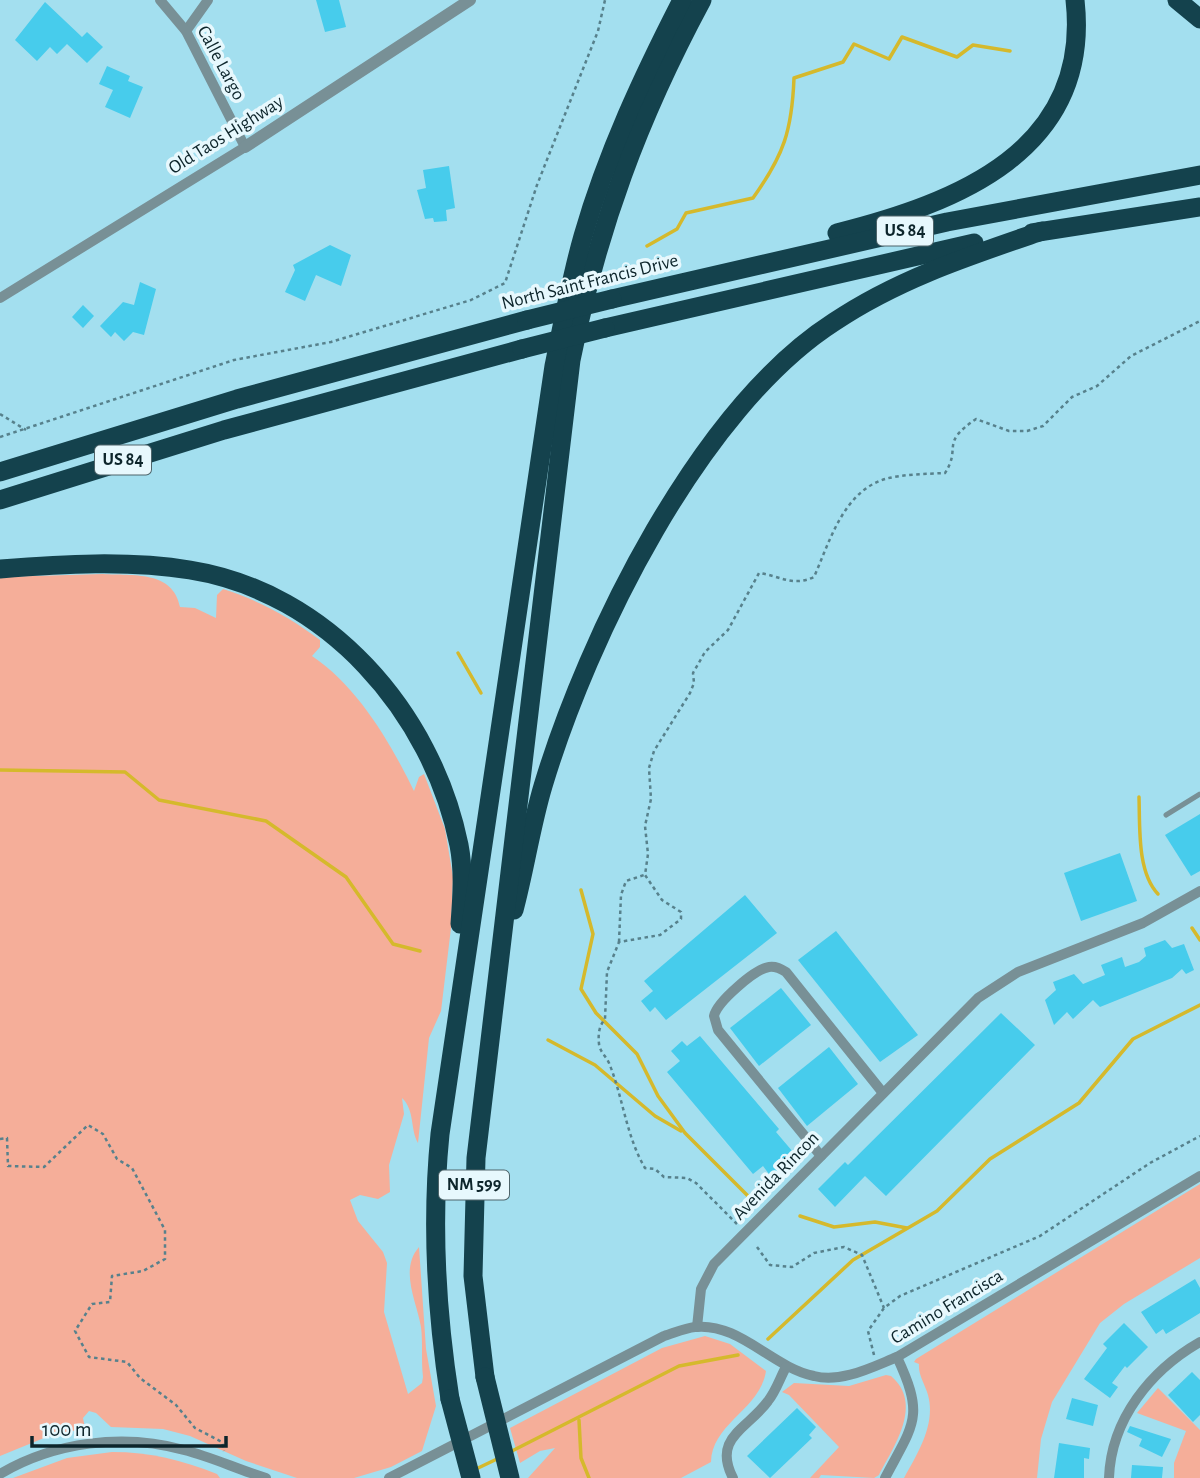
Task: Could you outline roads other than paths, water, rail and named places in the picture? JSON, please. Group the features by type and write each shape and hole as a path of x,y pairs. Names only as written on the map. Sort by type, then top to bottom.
{"highway":[{"path":"456,1016 554,366 570,288 596,195 624,121 682,0"},
{"path":"496,993 568,388 587,282 607,214 643,117 702,0"},
{"path":"763,263 835,233 950,198 1009,162 1042,127 1063,90 1076,39 1075,0"},
{"path":"1177,0 1200,19"},
{"name":"North Saint Francis Drive","path":"0,472 237,399 527,320 947,222 1200,175"},
{"name":"US 84","path":"0,500 224,430 606,328 870,265 1042,231 1200,206"},
{"path":"496,993 542,789 572,703 623,593 709,445 763,380 832,323 908,279 1042,231"},
{"path":"0,569 131,566 191,570 223,578 294,608 336,637 368,668 408,717 438,775 451,813 463,876 456,1016"},
{"name":"NM 599","path":"496,993 472,1204 473,1276 485,1377 510,1478"},
{"name":"NM 599","path":"456,1016 440,1134 434,1238 438,1310 450,1399 471,1478"}],"street":[{"name":"Calle Largo","path":"160,0 186,31 245,147"},
{"path":"186,31 208,0"},
{"name":"Old Taos Highway","path":"0,298 245,147 470,0"},
{"name":"Avenida Rincon","path":"697,1327 701,1289 709,1270 967,1008 1004,979 1155,918 1200,891"},
{"path":"821,1156 718,1030 714,1016 722,1001 764,969 774,967 786,972 883,1093"},
{"name":"Camino Francisca","path":"697,1327 725,1331 786,1367 816,1377 852,1375 897,1357 1200,1176"},
{"path":"389,1478 664,1336 697,1327"},
{"path":"1110,1478 1121,1424 1144,1388 1175,1357 1200,1342"},
{"path":"886,1478 913,1424 913,1392 897,1357"},
{"path":"733,1478 725,1454 730,1439 768,1402 786,1367"},
{"path":"0,1474 49,1452 109,1442 165,1445 266,1478"}],"lane":[{"path":"1166,815 1200,794"}],"waterway":[{"path":"647,246 677,229 686,213 753,198 772,168 784,141 791,113 794,78 843,62 854,44 889,59 902,37 957,57 973,45 1010,51"},
{"path":"458,653 481,693"},
{"path":"0,770 125,772 159,800 266,821 346,877 393,944 420,951"},
{"path":"1139,797 1143,862 1151,885 1158,894"},
{"path":"581,890 593,934 581,989 596,1013 637,1054 658,1096 685,1133 751,1199"},
{"path":"1192,928 1200,940"},
{"path":"768,1339 853,1260 937,1211 990,1159 1079,1103 1133,1039 1200,1005"},
{"path":"548,1040 595,1065 655,1116 681,1131"},
{"path":"800,1216 834,1227 875,1222 907,1228"},
{"path":"510,1452 679,1366 738,1355"},
{"path":"579,1420 581,1458 589,1478"},
{"path":"476,1469 497,1459"}]}
